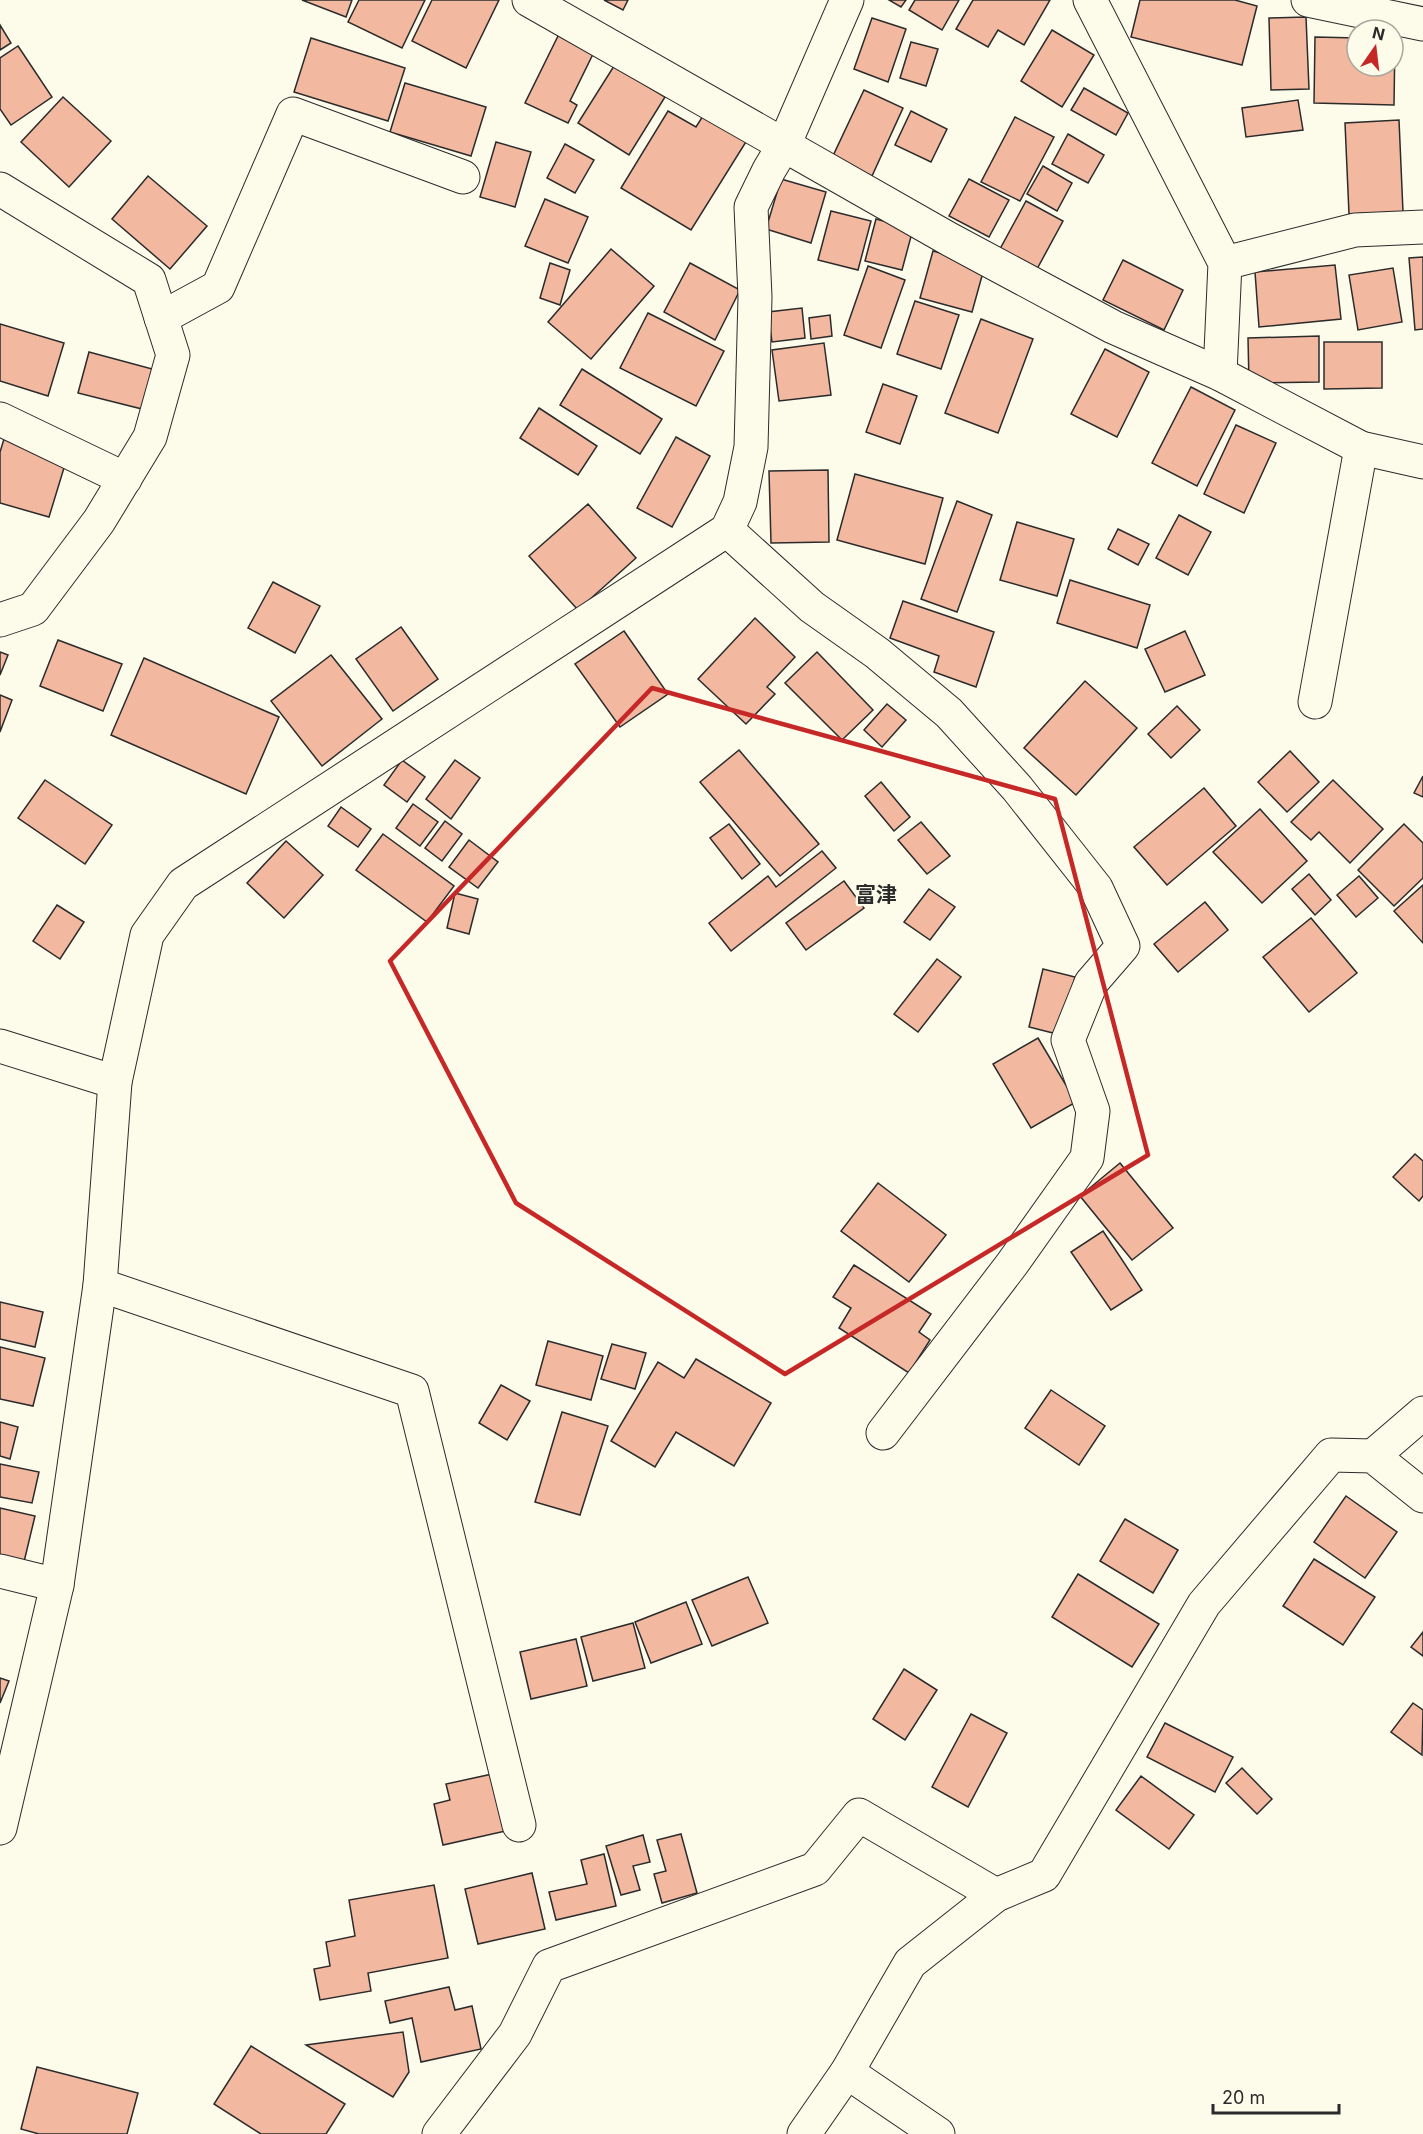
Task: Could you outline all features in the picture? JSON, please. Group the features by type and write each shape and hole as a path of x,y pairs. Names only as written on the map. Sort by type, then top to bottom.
{"street":[{"path":"529,0 949,239 1113,327 1220,374 1361,448 1423,462"},
{"path":"0,1828 57,1585 100,1285 116,1082 147,935 183,884 727,530 740,502 751,447 755,297 751,207 784,146 847,0"},
{"path":"1090,0 1225,263 1220,374"},
{"path":"1308,0 1423,24"},
{"path":"161,318 218,287 293,114 463,177"},
{"path":"0,189 149,280 173,354 150,437 99,521 33,609 0,620"},
{"path":"1225,263 1355,230 1423,228"},
{"path":"0,419 125,479"},
{"path":"1315,702 1361,448"},
{"path":"727,530 812,607 877,653 949,713 1017,788 1096,888 1123,946 1091,983 1068,1040 1093,1112 1087,1158 1012,1264 883,1433"},
{"path":"0,1046 116,1082"},
{"path":"100,1285 412,1391 519,1825"},
{"path":"1373,1456 1423,1413"},
{"path":"804,2134 848,2072 910,1963 996,1895 1044,1875 1204,1604 1331,1455 1373,1456 1423,1496"},
{"path":"0,1571 57,1585"},
{"path":"439,2134 515,2034 549,1966 815,1869 859,1815 996,1895"},
{"path":"848,2072 938,2134"}],"highlighted area":[{"path":"652,688 1055,799 1148,1155 785,1374 516,1203 390,961"}],"building":[{"path":"302,0 352,0 346,17"},
{"path":"359,0 425,0 402,48 348,22"},
{"path":"432,0 499,0 466,68 412,41"},
{"path":"604,0 628,0 623,10"},
{"path":"889,0 906,0 901,7"},
{"path":"915,0 959,0 942,30 909,10"},
{"path":"973,0 1050,0 1024,45 998,30 988,47 956,29"},
{"path":"1140,0 1235,0 1257,6 1242,65 1131,37"},
{"path":"1306,17 1309,89 1271,90 1269,18"},
{"path":"872,18 906,29 888,82 854,69"},
{"path":"0,25 11,43 0,50"},
{"path":"1052,30 1094,55 1062,107 1021,81"},
{"path":"559,34 594,52 570,101 577,105 568,123 525,103"},
{"path":"1315,37 1345,38 1345,78 1394,78 1394,105 1314,103"},
{"path":"311,38 405,68 388,121 294,92"},
{"path":"911,42 938,49 926,86 900,78"},
{"path":"18,46 52,97 11,125 0,109 0,58"},
{"path":"614,66 665,97 629,155 578,123"},
{"path":"405,83 486,107 471,156 390,132"},
{"path":"1084,88 1128,113 1116,135 1071,110"},
{"path":"864,90 903,108 872,176 832,158"},
{"path":"63,97 111,141 69,187 21,142"},
{"path":"1298,100 1303,130 1246,137 1242,108"},
{"path":"668,111 696,127 706,111 749,137 691,230 621,188"},
{"path":"911,111 947,129 931,162 895,145"},
{"path":"1015,117 1054,137 1020,201 981,182"},
{"path":"1399,120 1403,212 1349,214 1345,123"},
{"path":"1068,134 1104,155 1088,183 1052,164"},
{"path":"496,142 531,152 515,207 480,197"},
{"path":"565,144 594,160 575,193 547,178"},
{"path":"1043,166 1072,183 1057,211 1027,194"},
{"path":"148,176 207,226 170,269 112,219"},
{"path":"781,179 826,192 811,243 766,229"},
{"path":"969,179 1009,200 989,237 949,216"},
{"path":"545,199 588,217 568,263 525,246"},
{"path":"1026,201 1063,221 1037,269 1000,249"},
{"path":"831,211 871,221 858,270 818,260"},
{"path":"876,219 913,229 902,270 865,261"},
{"path":"611,249 654,286 591,359 548,322"},
{"path":"933,251 985,265 972,312 920,298"},
{"path":"1423,257 1423,329 1415,330 1409,258"},
{"path":"1123,260 1183,290 1164,330 1103,300"},
{"path":"550,263 570,270 560,305 540,298"},
{"path":"690,263 740,290 715,340 664,312"},
{"path":"1335,265 1341,319 1259,327 1255,272"},
{"path":"868,266 905,280 881,348 844,335"},
{"path":"1393,268 1402,322 1358,330 1349,275"},
{"path":"915,301 959,315 941,369 897,354"},
{"path":"802,308 805,338 772,342 768,312"},
{"path":"648,313 724,351 696,406 620,368"},
{"path":"830,315 832,336 811,339 809,318"},
{"path":"981,319 1033,339 998,433 945,413"},
{"path":"0,324 64,343 48,396 0,381"},
{"path":"1319,336 1319,382 1249,383 1248,338"},
{"path":"1324,342 1382,342 1382,388 1324,389"},
{"path":"824,343 831,395 779,401 772,350"},
{"path":"1105,349 1149,372 1117,437 1071,414"},
{"path":"89,352 156,370 146,410 78,393"},
{"path":"582,369 662,419 640,454 560,405"},
{"path":"883,384 917,396 900,444 866,432"},
{"path":"1191,387 1235,410 1197,486 1152,463"},
{"path":"539,408 597,446 578,475 520,438"},
{"path":"1236,425 1276,443 1244,513 1204,494"},
{"path":"676,437 710,456 672,527 637,508"},
{"path":"4,439 67,458 49,517 0,503 0,452"},
{"path":"828,470 829,542 771,543 769,471"},
{"path":"855,474 943,498 925,564 837,540"},
{"path":"957,501 992,515 957,612 921,599"},
{"path":"588,504 636,558 578,610 529,556"},
{"path":"1179,515 1211,532 1188,575 1156,558"},
{"path":"1017,522 1074,539 1057,596 1000,580"},
{"path":"1118,529 1149,544 1138,565 1108,549"},
{"path":"1070,580 1150,605 1137,648 1057,623"},
{"path":"273,582 320,606 295,653 248,628"},
{"path":"903,601 994,632 976,687 934,672 939,656 890,638"},
{"path":"755,618 795,657 767,687 775,694 746,724 698,679"},
{"path":"401,627 438,679 393,711 356,659"},
{"path":"624,631 668,694 620,727 575,664"},
{"path":"1185,631 1205,675 1165,692 1145,649"},
{"path":"58,640 122,664 103,711 40,686"},
{"path":"0,652 8,655 0,675"},
{"path":"817,652 873,710 842,740 785,683"},
{"path":"331,655 382,719 322,766 271,701"},
{"path":"144,658 279,717 246,794 111,735"},
{"path":"1085,681 1137,728 1076,795 1024,748"},
{"path":"0,695 12,700 0,732"},
{"path":"887,704 906,720 882,747 864,730"},
{"path":"1177,706 1200,730 1171,758 1148,734"},
{"path":"739,750 819,844 780,876 700,782"},
{"path":"1290,751 1319,782 1287,812 1258,782"},
{"path":"402,760 425,777 407,802 384,785"},
{"path":"455,760 480,778 451,819 426,799"},
{"path":"1423,776 1423,797 1414,793"},
{"path":"45,780 112,825 85,864 18,818"},
{"path":"1333,780 1383,829 1350,863 1319,832 1311,840 1291,822"},
{"path":"881,782 910,817 894,831 865,796"},
{"path":"1204,788 1236,826 1167,885 1134,847"},
{"path":"413,804 438,822 420,846 396,828"},
{"path":"341,807 371,829 358,847 328,826"},
{"path":"1260,809 1307,861 1262,903 1213,852"},
{"path":"445,821 462,834 442,861 425,848"},
{"path":"921,822 950,856 927,874 898,840"},
{"path":"729,824 760,864 742,879 710,838"},
{"path":"1404,824 1423,843 1423,878 1394,906 1358,870"},
{"path":"383,834 454,886 427,922 356,870"},
{"path":"469,840 498,862 478,888 449,867"},
{"path":"286,841 323,875 284,918 247,883"},
{"path":"822,851 836,868 731,951 709,923 768,876 776,887"},
{"path":"1309,874 1331,900 1315,915 1292,889"},
{"path":"1359,876 1378,898 1356,917 1337,895"},
{"path":"844,881 864,908 806,950 786,923"},
{"path":"1423,885 1423,943 1394,911"},
{"path":"929,889 955,907 930,940 904,922"},
{"path":"455,893 478,899 469,934 447,928"},
{"path":"1205,902 1228,930 1178,972 1154,944"},
{"path":"57,905 84,922 60,959 33,941"},
{"path":"1311,918 1357,973 1309,1012 1263,957"},
{"path":"937,959 961,977 918,1032 894,1014"},
{"path":"1043,969 1075,977 1061,1035 1029,1027"},
{"path":"1038,1038 1076,1102 1031,1128 993,1064"},
{"path":"1415,1154 1423,1161 1423,1196 1419,1201 1393,1177"},
{"path":"1120,1163 1173,1228 1132,1260 1080,1196"},
{"path":"878,1183 946,1235 909,1282 841,1231"},
{"path":"1103,1231 1142,1290 1111,1310 1071,1252"},
{"path":"854,1265 931,1314 919,1332 930,1340 909,1373 839,1328 851,1308 833,1297"},
{"path":"0,1302 43,1312 35,1347 0,1339"},
{"path":"548,1341 603,1356 591,1400 536,1385"},
{"path":"612,1344 646,1353 635,1389 601,1379"},
{"path":"0,1347 45,1358 33,1406 0,1399"},
{"path":"696,1359 771,1403 734,1466 676,1432 655,1467 611,1441 658,1362 684,1378"},
{"path":"501,1385 530,1401 507,1440 479,1423"},
{"path":"1051,1390 1105,1426 1079,1465 1025,1428"},
{"path":"562,1412 608,1426 580,1515 535,1502"},
{"path":"0,1422 18,1427 10,1459 0,1456"},
{"path":"0,1464 39,1472 32,1503 0,1497"},
{"path":"1346,1496 1397,1532 1365,1578 1314,1542"},
{"path":"0,1508 35,1516 23,1566 0,1561"},
{"path":"1125,1519 1178,1550 1153,1593 1100,1561"},
{"path":"1314,1559 1375,1597 1343,1645 1283,1606"},
{"path":"1078,1574 1159,1624 1132,1667 1052,1617"},
{"path":"748,1577 768,1623 712,1646 692,1600"},
{"path":"686,1602 702,1644 651,1663 635,1622"},
{"path":"633,1623 645,1668 593,1681 581,1637"},
{"path":"1423,1632 1423,1656 1411,1647"},
{"path":"576,1639 587,1686 531,1699 520,1652"},
{"path":"904,1669 937,1690 905,1740 873,1719"},
{"path":"0,1678 9,1681 0,1703"},
{"path":"1413,1703 1423,1710 1422,1755 1391,1732"},
{"path":"971,1714 1007,1733 968,1807 932,1787"},
{"path":"1165,1723 1233,1757 1215,1792 1147,1757"},
{"path":"1242,1768 1272,1799 1257,1814 1226,1783"},
{"path":"497,1773 510,1830 443,1845 434,1804 450,1800 446,1784"},
{"path":"1141,1776 1194,1815 1169,1849 1116,1810"},
{"path":"681,1834 697,1893 662,1903 654,1874 666,1871 657,1840"},
{"path":"643,1835 650,1862 633,1866 640,1890 621,1895 606,1846"},
{"path":"604,1854 616,1906 556,1920 549,1892 587,1884 581,1860"},
{"path":"532,1873 545,1929 478,1944 465,1889"},
{"path":"434,1885 448,1958 368,1973 371,1991 320,2000 314,1969 330,1966 326,1942 355,1936 349,1900"},
{"path":"449,1987 455,2010 472,2006 481,2049 421,2062 412,2018 390,2023 385,2001"},
{"path":"403,2032 409,2072 393,2097 306,2045"},
{"path":"251,2046 345,2104 326,2134 261,2134 214,2104"},
{"path":"37,2067 138,2093 127,2134 39,2134 21,2129"}],"district":[{"name":"富津","path":"876,894"}]}
